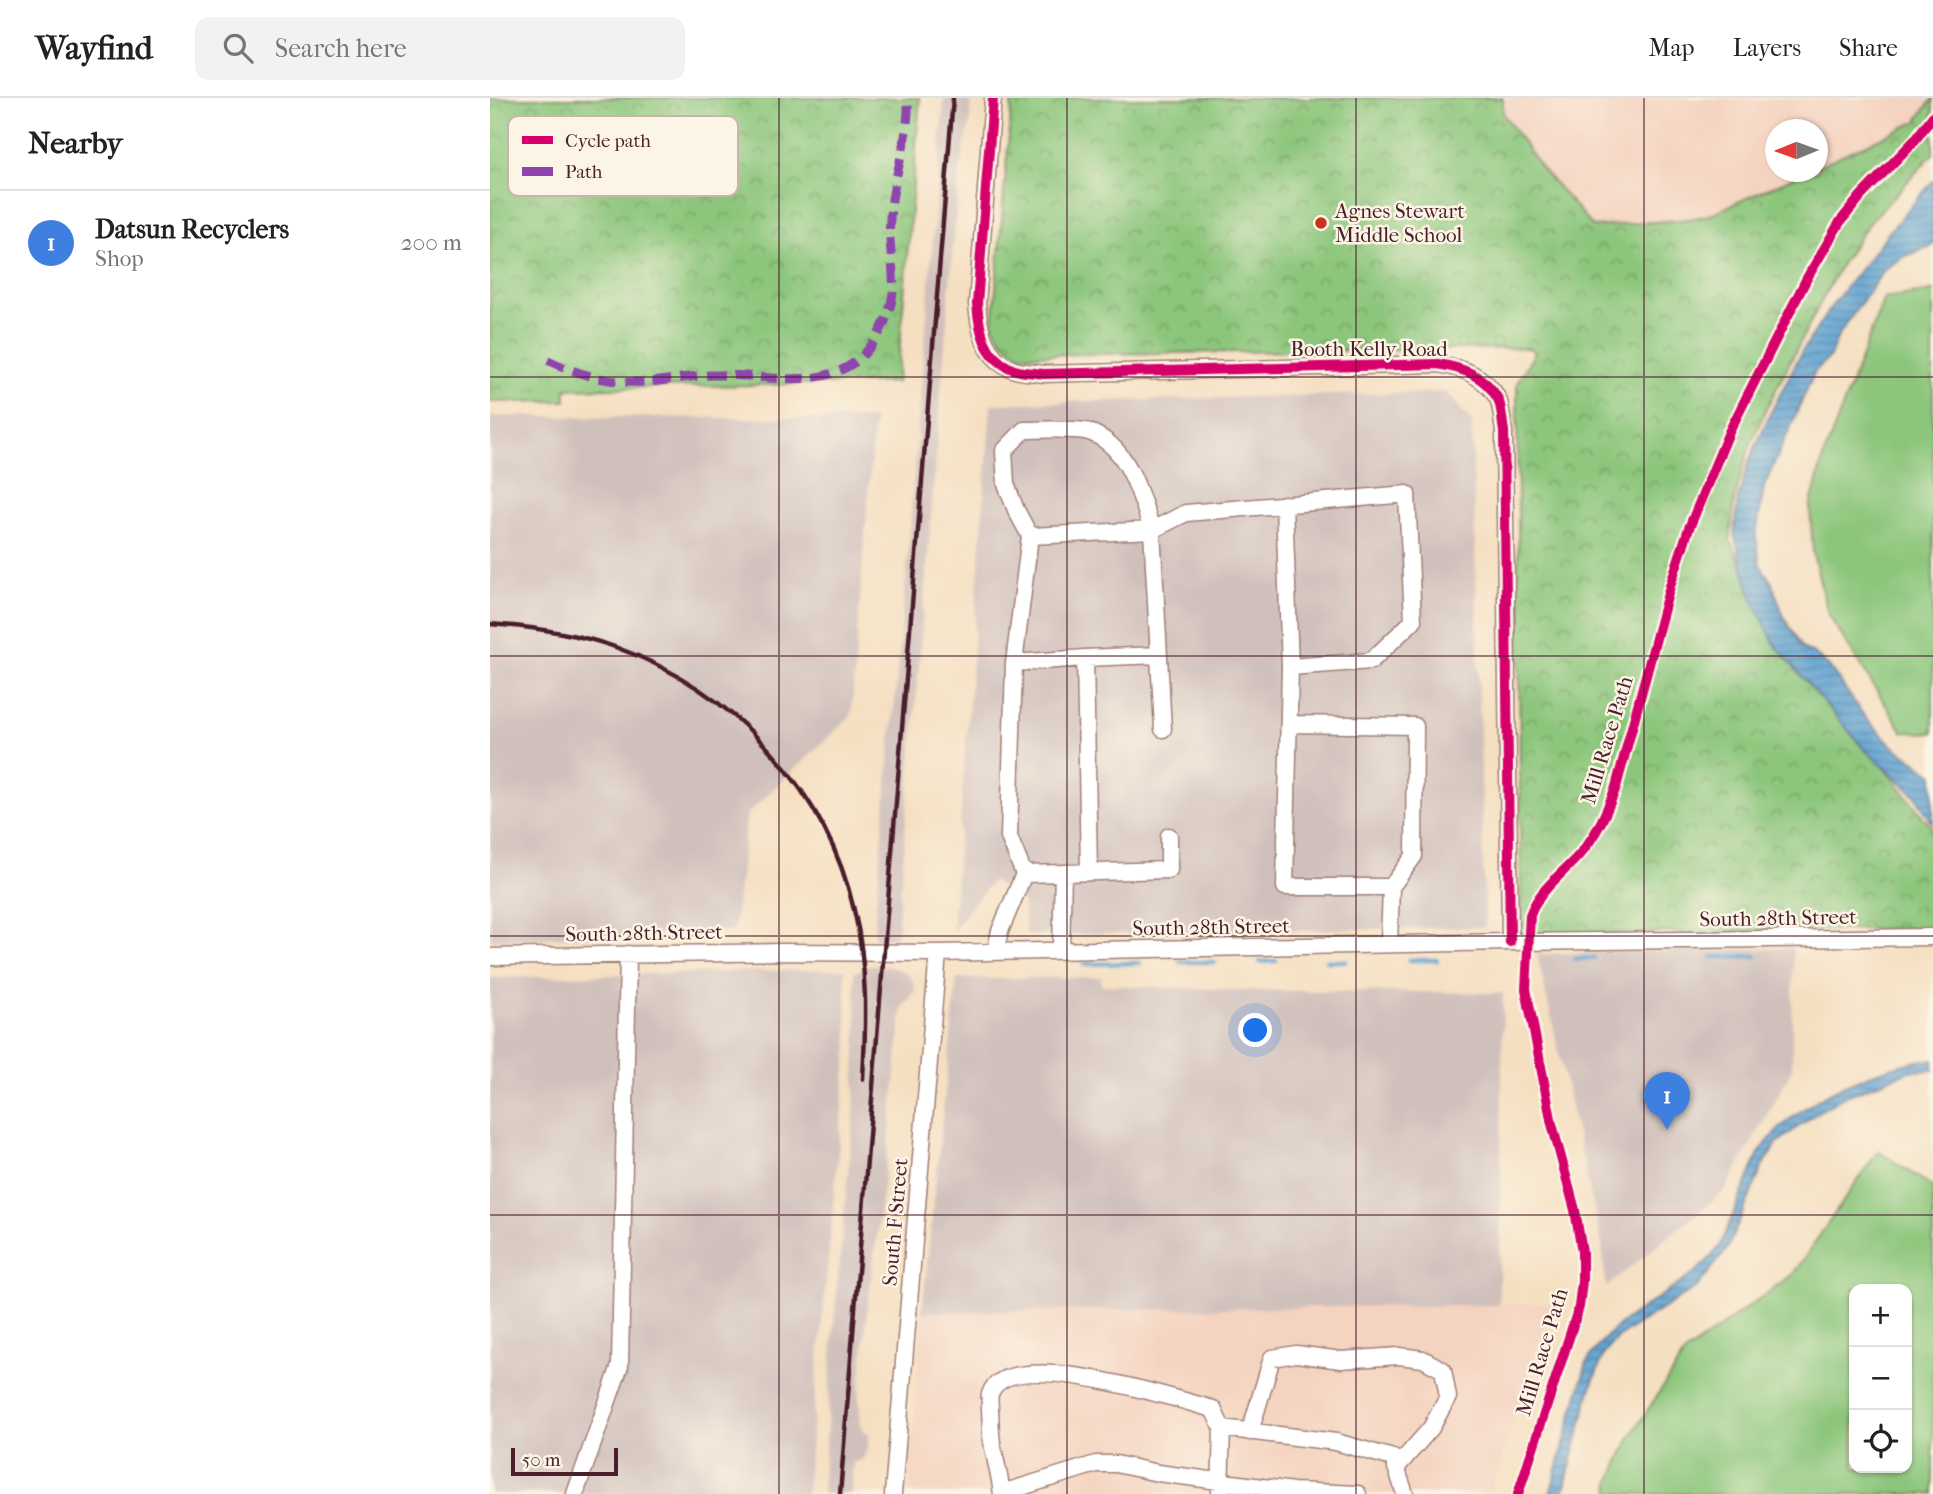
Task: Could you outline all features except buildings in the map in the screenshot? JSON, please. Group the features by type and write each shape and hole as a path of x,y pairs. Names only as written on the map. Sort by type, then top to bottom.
{"street":[{"name":"Booth Kelly Road","path":"993,98 977,304 979,330 990,353 1011,369 1043,374 1438,364 1461,368 1483,380 1499,401 1504,432 1510,942"},
{"path":"995,952 1000,931 1024,874 1009,837 1014,663 1030,536 1006,484 1004,451 1024,430 1088,432 1112,445 1133,474 1152,530 1163,729"},
{"path":"1030,536 1152,530 1186,513 1407,494 1413,621 1371,662 1290,667"},
{"path":"1284,504 1290,667 1285,887 1391,887"},
{"path":"1014,663 1159,655"},
{"path":"1085,658 1089,872"},
{"path":"1289,724 1415,726 1414,856 1391,887 1389,944"},
{"path":"1024,874 1169,870 1169,836"},
{"path":"1061,951 1063,873"},
{"name":"South 28th Street","path":"490,957 938,953 1933,937"},
{"name":"South F Street","path":"893,1494 938,953"},
{"path":"575,1494 620,1366 628,954"},
{"path":"1250,1432 1272,1358 1296,1354 1340,1360 1399,1356 1423,1359 1443,1370 1448,1397 1431,1427 1396,1468"},
{"path":"1221,1487 1222,1428 1213,1409 1099,1380 1057,1373 1018,1375 1001,1379 990,1394 991,1441 999,1465 1002,1494 1096,1464 1116,1464 1221,1487 1358,1494"},
{"path":"1222,1428 1336,1442 1393,1458 1405,1494"}],"shaded area":[{"path":"944,98 971,98 970,122 959,173 897,934 892,938 875,938 874,926 906,579"},
{"name":"Agnes Stewart Middle School","path":"1012,98 1933,98 1916,122 1828,162 1828,119 1765,119 1765,182 1783,182 1709,215 1021,355 1004,344 997,336 993,324"},
{"path":"1446,392 1472,422 1485,927 1026,935 1023,901 992,881 952,931 991,404"},
{"path":"490,416 874,419 851,716 747,814 734,931 490,940"},
{"path":"1793,948 1792,1069 1725,1191 1606,1287 1602,1245 1537,954"},
{"path":"869,965 894,968 907,973 914,983 915,991 902,1008 891,1125 868,1302 859,1399 861,1427 868,1434 868,1448 862,1460 853,1462 851,1494 822,1494 837,1285 854,1116 857,1021 854,973"},
{"path":"845,969 848,1048 806,1494 490,1494 490,978"},
{"path":"1101,977 1101,985 1233,990 1503,993 1499,1305 922,1312 957,979"},
{"path":"1552,1303 1490,1494 908,1494 922,1312"}],"green space":[{"path":"490,98 920,98 897,382 566,389 566,401 490,402"},
{"path":"1012,98 1503,98 1503,114 1542,169 1593,227 1689,219 1709,215 1783,182 1828,182 1828,162 1916,122 1933,98 1933,154 1869,223 1841,264 1812,319 1749,447 1734,500 1730,540 1778,643 1933,829 1933,928 1513,935 1521,912 1517,383 1535,352 1529,348 1021,355 1004,342 993,324"},
{"path":"1933,291 1933,733 1903,732 1828,614 1813,553 1810,507 1823,458 1884,298"},
{"path":"1878,1151 1933,1187 1933,1494 1611,1494 1610,1482 1629,1439 1685,1353 1793,1274"}],"water":[{"path":"1933,181 1933,245 1903,257 1884,270 1838,336 1830,357 1815,371 1764,487 1756,536 1760,565 1772,583 1784,617 1803,648 1831,669 1865,717 1893,746 1933,774 1933,824 1915,795 1863,748 1775,645 1750,593 1734,534 1738,499 1749,461 1801,353 1832,305"},
{"path":"1922,1060 1933,1060 1933,1070 1909,1071 1844,1097 1818,1112 1777,1143 1763,1166 1727,1249 1698,1286 1617,1338 1604,1354 1591,1387 1563,1494 1550,1494 1587,1362 1616,1328 1688,1277 1720,1246 1759,1153 1774,1135 1810,1104 1832,1092 1877,1072"}],"waterway":[{"path":"1712,957 1757,956"},
{"path":"1575,959 1594,958"},
{"path":"1409,960 1437,960"},
{"path":"1260,962 1276,961"},
{"path":"1326,961 1346,961"},
{"path":"1180,962 1215,962"},
{"path":"1083,964 1140,963"}],"railway":[{"path":"840,1494 953,98"},
{"path":"490,624 569,634 615,647 658,665 698,689 735,717 768,748 797,784 821,823 840,865 854,910 864,973 863,1079"}],"marked path":[{"path":"548,360 572,370 621,382 715,375 801,378 841,370 858,360 880,331 892,300 891,204 906,129 908,98"}],"cycle path":[{"path":"993,98 977,304 985,341 1001,363 1018,371 1043,374 1438,364 1480,378 1498,399 1504,431 1510,942"},
{"name":"Mill Race Path","path":"1518,1494 1579,1307 1582,1281 1582,1252 1575,1210 1552,1124 1526,989 1530,915 1545,890 1585,847 1609,805 1670,586 1689,528 1729,432 1807,278 1840,222 1915,140 1933,116"}],"place":[{"name":"Agnes Stewart Middle School","path":"1321,223"},
{"name":"Datsun Recyclers","path":"1667,1130"}]}
